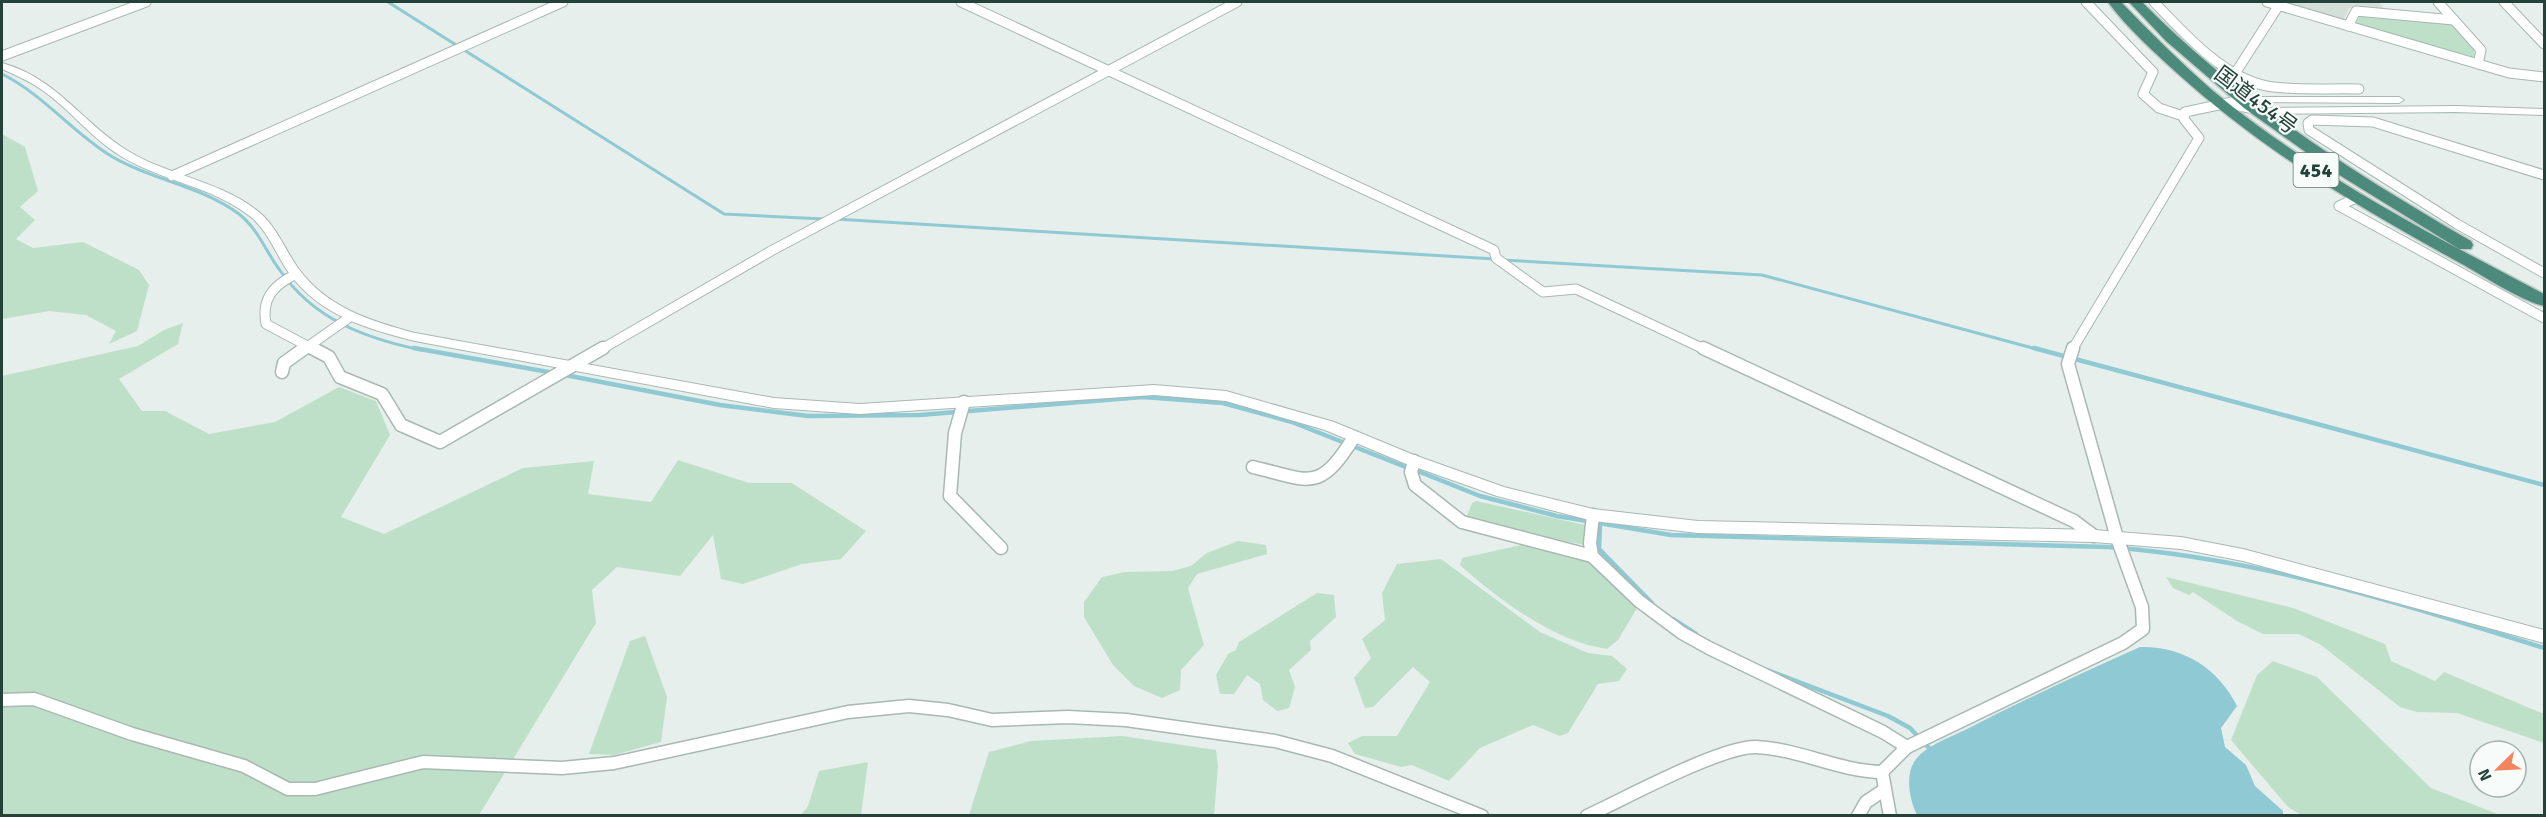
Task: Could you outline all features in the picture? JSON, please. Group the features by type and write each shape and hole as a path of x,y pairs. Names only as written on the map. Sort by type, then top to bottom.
{"highway":[{"name":"国道454号","path":"2114,2 2181,70 2224,105 2358,197 2415,232 2544,301"},
{"name":"国道454号","path":"2135,2 2190,56 2256,111 2419,218 2544,290"}],"street":[{"path":"2,56 146,2"},
{"path":"172,176 563,2"},
{"path":"961,2 1494,250 1496,258 1543,292 1576,288 2074,521 2094,536"},
{"path":"296,274 271,288 267,296 264,315 266,324 332,360 340,377 382,394 401,425 440,442 568,366 771,251 1237,2"},
{"path":"1587,816 1734,749 1756,745 1776,747 1863,773 1882,772 1907,747 2123,643 2143,629 2142,607 2117,538 2068,364 2069,354 2199,138 2183,116 2159,108 2143,94 2153,76 2150,67 2086,2"},
{"path":"2154,2 2203,48 2236,72 2267,86 2360,89"},
{"path":"2267,2 2509,74 2544,77"},
{"path":"2383,2 2390,14"},
{"path":"2438,2 2481,50 2478,64"},
{"path":"2504,2 2543,40"},
{"path":"2236,72 2279,5"},
{"path":"2348,26 2356,10 2454,20"},
{"path":"2,66 46,88 125,154 234,201 254,214 276,236 296,274 320,299 350,317 385,330 415,337 774,404 860,409 1154,390 1189,391 1226,396 1261,404 1502,492 1593,515 1698,527 2094,536 2181,543 2244,555 2544,637"},
{"path":"2183,116 2190,110 2242,100 2314,98 2449,101 2544,111"},
{"path":"2224,105 2256,111 2456,109 2544,111"},
{"path":"2544,172 2373,122 2350,119 2312,120 2308,123 2309,130 2351,159 2544,273"},
{"path":"2358,197 2344,202 2339,207 2544,318"},
{"path":"282,372 284,363 350,317"},
{"path":"964,402 955,433 950,496 1001,548"},
{"path":"1253,467 1310,479 1321,477 1329,472 1354,437"},
{"path":"1414,461 1411,472 1414,485 1462,522 1592,556 1639,602 1682,633 1883,732 1907,747"},
{"path":"1592,556 1590,543 1593,515"},
{"path":"2,700 34,699 132,734 244,766 288,789 315,789 423,762 562,768 614,763 848,712 909,706 948,710 992,720 1017,721 1068,717 1126,720 1275,741 1332,756 1365,766 1482,816"},
{"path":"1882,772 1890,816"},
{"path":"1858,816 1866,802 1884,790"}],"shaded area":[{"path":"2272,2 2379,2 2384,9 2349,8 2343,21"}],"green space":[{"path":"2361,13 2454,24 2475,48 2473,59 2355,26"},
{"path":"2,134 25,147 38,191 20,207 35,220 16,239 33,248 83,242 139,270 149,285 137,331 109,344 116,331 86,315 49,311 2,319"},
{"path":"183,323 178,344 119,379 142,411 165,411 209,434 275,422 339,387 376,401 390,435 341,517 384,534 523,468 594,461 588,494 651,502 678,460 749,483 792,483 866,531 841,559 802,564 743,584 721,579 713,535 680,576 617,567 592,590 596,623 479,815 2,815 2,376 138,346 164,330"},
{"path":"1476,501 1585,525 1587,527 1585,545 1473,523 1466,518 1472,503"},
{"path":"1238,541 1266,545 1267,554 1197,574 1188,588 1204,645 1181,670 1180,690 1162,698 1134,686 1113,665 1084,617 1084,602 1102,577 1125,572 1172,571 1191,566 1207,553"},
{"path":"1526,544 1594,564 1637,608 1618,640 1607,649 1587,645 1548,629 1492,592 1460,565 1462,558"},
{"path":"1441,559 1540,632 1588,653 1612,656 1627,669 1619,681 1598,684 1568,733 1560,736 1533,725 1480,748 1449,781 1412,765 1401,767 1355,754 1348,743 1362,736 1397,736 1430,682 1413,667 1373,707 1365,708 1354,678 1371,658 1362,639 1385,620 1382,593 1397,564"},
{"path":"2166,577 2293,608 2385,644 2391,661 2435,681 2444,672 2544,714 2544,743 2457,713 2417,712 2400,707 2321,645 2299,634 2263,634 2237,621 2193,592 2189,595 2173,588"},
{"path":"1317,593 1334,595 1336,617 1310,641 1311,650 1289,670 1295,687 1289,708 1277,711 1263,700 1260,684 1247,675 1234,694 1220,694 1216,675 1228,654 1236,650 1239,642"},
{"path":"645,636 667,697 661,742 614,755 589,754 630,641"},
{"path":"2273,661 2317,677 2431,788 2500,815 2303,816 2288,807 2231,740 2257,675"},
{"path":"1122,736 1216,750 1218,766 1214,815 969,815 989,752 1031,741"},
{"path":"868,762 861,815 801,815 808,806 819,771"}],"water":[{"path":"2140,647 2171,650 2185,655 2209,670 2220,681 2237,706 2221,728 2225,747 2246,765 2255,786 2283,811 2283,815 1917,815 1912,803 1909,782 1914,762 1925,751 2032,696"}],"waterway":[{"path":"388,2 724,214 824,219"},
{"path":"2,74 31,92 83,136 111,156 209,196 239,214 256,233 274,262 293,286 324,313 360,332 421,350"},
{"path":"835,219 1495,259"},
{"path":"1503,260 1762,275 2040,350"},
{"path":"414,348 554,373"},
{"path":"2034,348 2544,485"},
{"path":"565,375 720,405 808,416 920,415 1143,397 1223,403 1292,422 1408,468"},
{"path":"1415,470 1480,496 1557,516 1671,535 2108,547 2219,561 2383,599 2544,648"},
{"path":"1600,525 1599,549 1652,603"},
{"path":"1673,619 1696,634"},
{"path":"1767,670 1888,716 1910,728 1929,748"}]}
